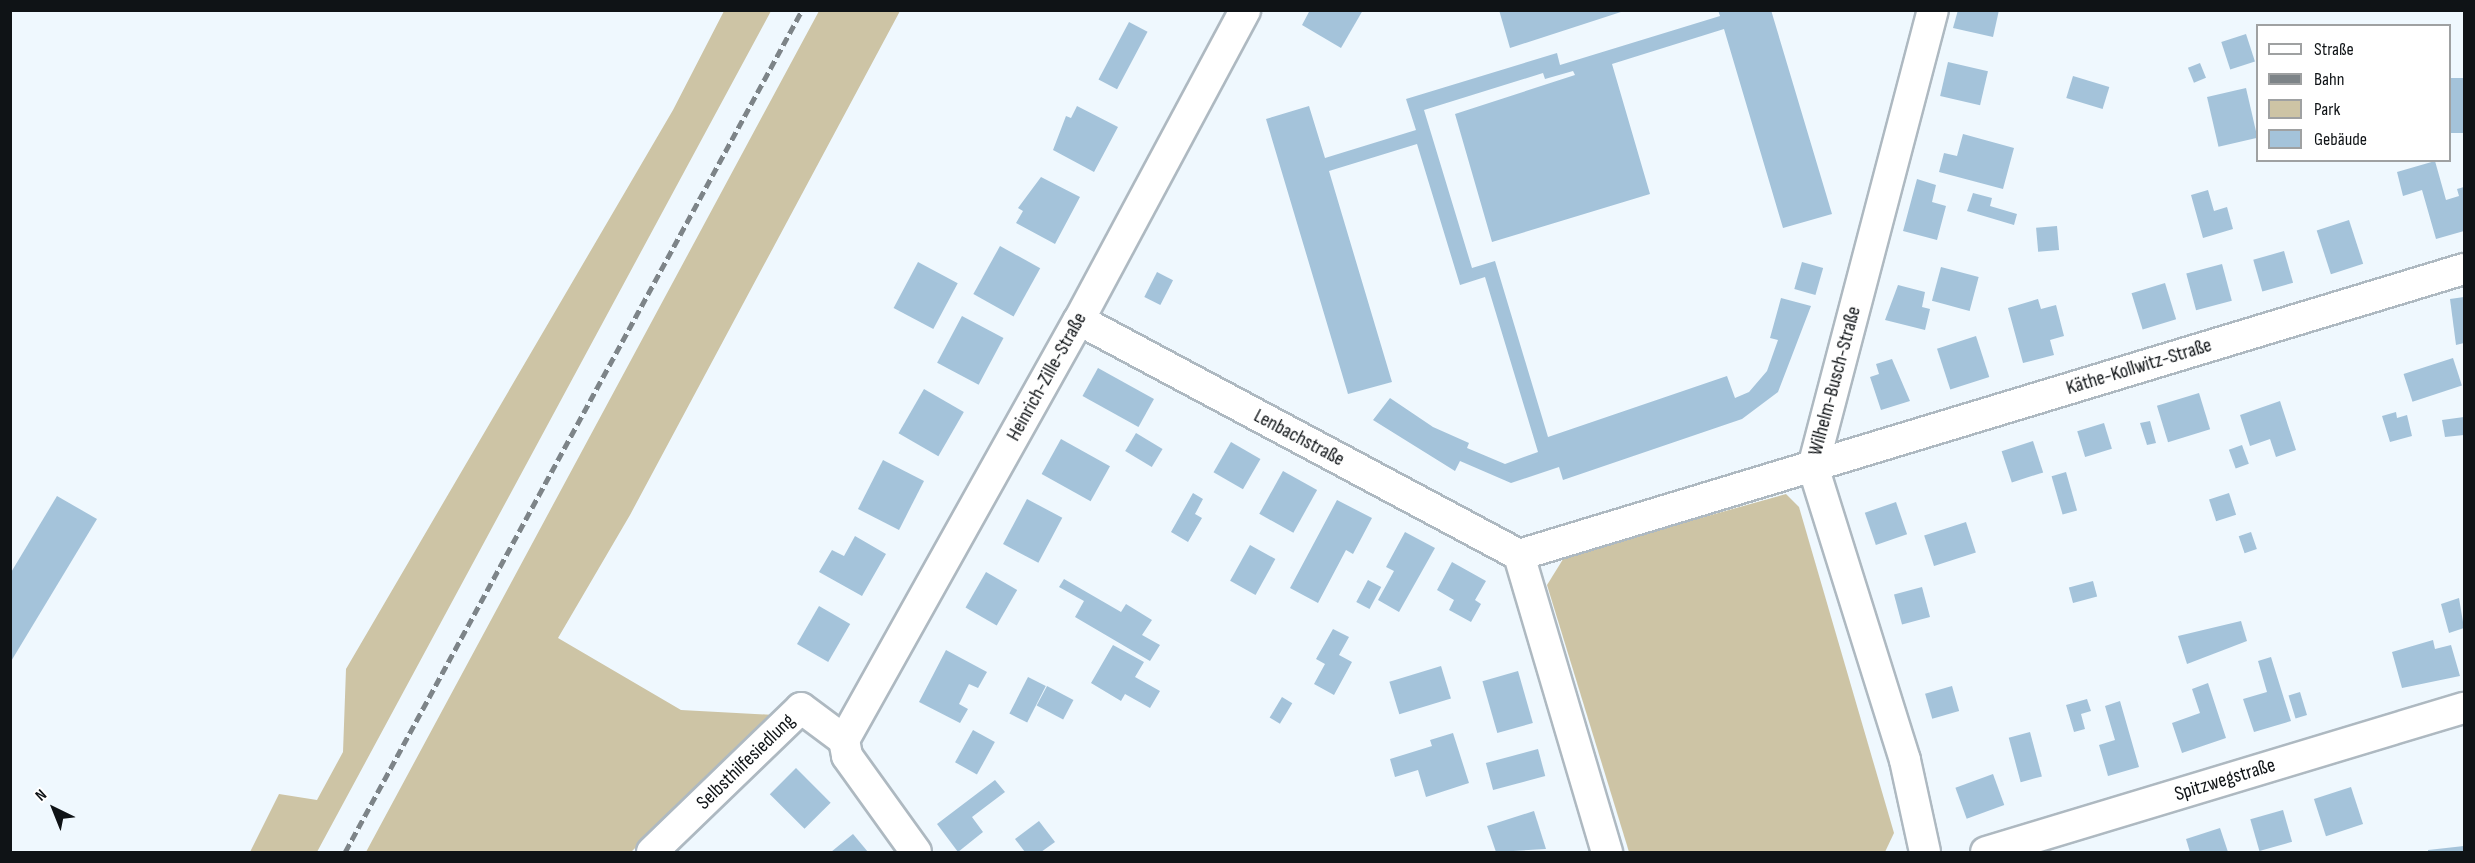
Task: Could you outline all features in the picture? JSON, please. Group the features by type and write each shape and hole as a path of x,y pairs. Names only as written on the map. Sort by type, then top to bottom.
{"street":[{"name":"Heinrich-Zille-Straße","path":"844,740 1079,320 1245,10"},
{"name":"Wilhelm-Busch-Straße","path":"1925,852 1905,760 1813,466 1933,10"},
{"name":"Käthe-Kollwitz-Straße","path":"1813,466 2464,269"},
{"name":"Lenbachstraße","path":"1079,320 1519,555"},
{"path":"1607,852 1519,555 1813,466"},
{"name":"Selbsthilfesiedlung","path":"652,852 801,708 844,740"},
{"name":"Spitzwegstraße","path":"1986,852 2464,708"},
{"path":"844,740 847,756 916,852"}],"green space":[{"path":"724,11 771,11 317,852 250,852 279,794 317,800 343,752 346,669 673,110"},
{"path":"819,11 900,11 630,515 558,638 681,710 774,715 631,852 366,852"},
{"path":"1786,494 1799,507 1894,833 1885,852 1629,852 1547,585 1565,556"}],"building":[{"path":"1310,10 1363,10 1341,48 1302,25"},
{"path":"1499,10 1624,10 1624,11 1510,48"},
{"path":"1718,10 1771,10 1832,214 1783,228 1724,29 1612,64 1650,194 1492,242 1455,114 1575,75 1573,71 1545,79 1543,73 1424,110 1472,268 1495,261 1548,437 1727,376 1735,398 1749,392 1767,371 1778,340 1770,338 1781,298 1811,306 1778,392 1742,419 1563,480 1559,467 1511,483 1460,461 1455,471 1373,420 1390,398 1433,427 1469,443 1467,448 1505,464 1538,452 1485,277 1460,285 1417,144 1329,171 1392,382 1348,394 1266,119 1309,106 1325,158 1416,130 1406,99 1557,53 1560,65 1720,16"},
{"path":"1958,10 1999,10 1993,37 1953,28"},
{"path":"1129,22 1148,32 1117,89 1098,79"},
{"path":"2246,34 2255,62 2230,70 2221,42"},
{"path":"1948,62 1988,71 1980,105 1940,96"},
{"path":"2200,63 2206,78 2194,83 2188,68"},
{"path":"2073,76 2109,87 2103,109 2066,98"},
{"path":"2451,78 2464,78 2464,133 2451,133"},
{"path":"2246,88 2256,138 2218,147 2207,97"},
{"path":"1077,106 1118,127 1094,172 1053,150 1066,116 1071,118"},
{"path":"1963,134 2014,148 2003,189 1939,172 1944,153 1957,156"},
{"path":"2435,162 2446,200 2459,196 2457,189 2464,187 2464,231 2436,239 2422,190 2403,196 2397,172"},
{"path":"1041,177 1080,197 1055,244 1016,223 1023,211 1018,208"},
{"path":"1917,179 1936,185 1932,202 1946,206 1937,240 1903,231"},
{"path":"2208,190 2214,211 2227,207 2233,229 2203,238 2191,195"},
{"path":"1973,193 1992,198 1990,206 2017,214 2014,225 1967,211"},
{"path":"2349,220 2363,264 2331,274 2317,231"},
{"path":"2057,226 2059,250 2038,252 2036,228"},
{"path":"1000,246 1040,268 1014,316 973,294"},
{"path":"2284,251 2293,283 2262,292 2253,260"},
{"path":"918,262 958,283 933,329 894,308"},
{"path":"1802,262 1823,268 1815,295 1794,289"},
{"path":"2222,264 2232,301 2196,310 2186,274"},
{"path":"1941,267 1979,277 1970,311 1932,301"},
{"path":"1157,272 1173,280 1160,305 1144,297"},
{"path":"2165,283 2176,319 2143,330 2132,293"},
{"path":"1898,285 1925,292 1922,307 1930,309 1925,330 1885,320"},
{"path":"2464,297 2464,343 2456,345 2450,299"},
{"path":"2038,299 2041,309 2056,305 2064,336 2050,340 2054,355 2023,363 2008,308"},
{"path":"962,316 1003,338 979,385 937,363"},
{"path":"1976,336 1989,377 1950,390 1937,349"},
{"path":"2453,358 2462,386 2413,402 2404,374"},
{"path":"1892,359 1910,401 1881,410 1870,377 1879,374 1876,364"},
{"path":"1098,368 1154,399 1138,427 1082,396"},
{"path":"924,389 964,412 938,456 898,433"},
{"path":"2199,393 2210,429 2168,442 2157,406"},
{"path":"2280,401 2296,450 2276,457 2270,439 2250,446 2240,415"},
{"path":"2396,412 2397,418 2407,415 2412,436 2390,442 2382,416"},
{"path":"2464,417 2464,435 2445,437 2442,420"},
{"path":"2150,421 2156,443 2147,445 2140,423"},
{"path":"2104,423 2112,449 2085,457 2077,431"},
{"path":"1136,433 1163,449 1152,467 1125,451"},
{"path":"1061,439 1110,466 1091,501 1042,474"},
{"path":"2033,441 2043,472 2012,483 2002,451"},
{"path":"1231,442 1260,459 1243,489 1214,472"},
{"path":"2242,445 2249,464 2236,469 2229,450"},
{"path":"883,460 924,481 899,530 858,509"},
{"path":"1283,471 1317,490 1293,533 1259,514"},
{"path":"2066,472 2077,510 2063,515 2052,476"},
{"path":"1193,493 1203,499 1195,514 1202,518 1188,542 1171,532"},
{"path":"2229,493 2236,515 2216,521 2209,499"},
{"path":"57,496 97,519 10,663 10,574"},
{"path":"1027,499 1062,518 1038,563 1003,544"},
{"path":"1337,500 1372,518 1353,554 1346,550 1318,603 1290,588"},
{"path":"1896,502 1907,534 1876,545 1865,513"},
{"path":"1966,522 1976,552 1934,566 1924,536"},
{"path":"1405,532 1435,548 1399,612 1378,600 1394,571 1386,567"},
{"path":"2251,532 2257,549 2245,553 2239,536"},
{"path":"855,536 886,554 862,596 819,572 832,550 844,556"},
{"path":"1250,545 1275,559 1255,595 1230,581"},
{"path":"1452,562 1486,581 1475,600 1481,604 1471,622 1449,610 1454,600 1437,590"},
{"path":"986,572 1017,590 997,626 966,608"},
{"path":"1064,579 1121,612 1126,604 1152,620 1142,635 1160,645 1150,661 1075,617 1084,601 1059,587"},
{"path":"1368,580 1381,587 1370,609 1356,602"},
{"path":"2093,581 2097,596 2073,603 2069,587"},
{"path":"1922,587 1930,617 1902,624 1894,595"},
{"path":"2459,598 2464,628 2449,633 2441,604"},
{"path":"819,606 850,624 828,662 797,644"},
{"path":"2241,621 2247,641 2187,664 2178,636"},
{"path":"1333,629 1349,637 1339,655 1352,662 1334,695 1314,684 1325,664 1316,659"},
{"path":"2433,640 2435,649 2451,645 2460,676 2402,688 2392,652"},
{"path":"1113,645 1144,662 1135,677 1160,691 1150,708 1125,694 1121,701 1091,683"},
{"path":"946,650 987,672 978,688 969,684 959,704 968,709 960,723 919,702"},
{"path":"2271,657 2291,721 2254,732 2243,699 2267,692 2258,661"},
{"path":"1441,666 1451,699 1399,714 1389,682"},
{"path":"1518,671 1533,723 1497,733 1482,681"},
{"path":"1028,677 1046,686 1027,723 1009,714"},
{"path":"2208,683 2226,738 2182,753 2172,723 2200,713 2192,689"},
{"path":"1047,686 1073,700 1063,720 1037,705"},
{"path":"1952,686 1959,711 1932,719 1925,694"},
{"path":"2300,692 2307,715 2296,718 2289,696"},
{"path":"1282,697 1292,703 1280,724 1270,718"},
{"path":"2087,699 2091,711 2081,714 2085,729 2074,732 2066,705"},
{"path":"2120,701 2139,767 2108,776 2099,745 2115,740 2105,706"},
{"path":"973,730 995,742 977,774 955,762"},
{"path":"2030,732 2042,776 2021,782 2009,738"},
{"path":"1453,733 1469,783 1426,797 1418,770 1395,777 1390,759 1432,746 1430,740"},
{"path":"1538,749 1545,776 1493,790 1486,763"},
{"path":"796,768 831,803 804,829 770,794"},
{"path":"1993,774 2004,805 1967,819 1955,788"},
{"path":"995,780 1005,792 972,817 983,832 958,852 937,824"},
{"path":"2351,787 2363,824 2326,836 2314,799"},
{"path":"2283,810 2292,842 2259,851 2250,819"},
{"path":"1534,811 1546,849 1496,852 1487,826"},
{"path":"1039,821 1055,842 1041,852 1025,852 1015,839"},
{"path":"2220,828 2228,852 2190,852 2186,839"},
{"path":"853,834 868,852 831,852"},
{"path":"2464,846 2464,852 2428,852 2428,850"}],"railway":[{"path":"345,852 802,10"}]}
